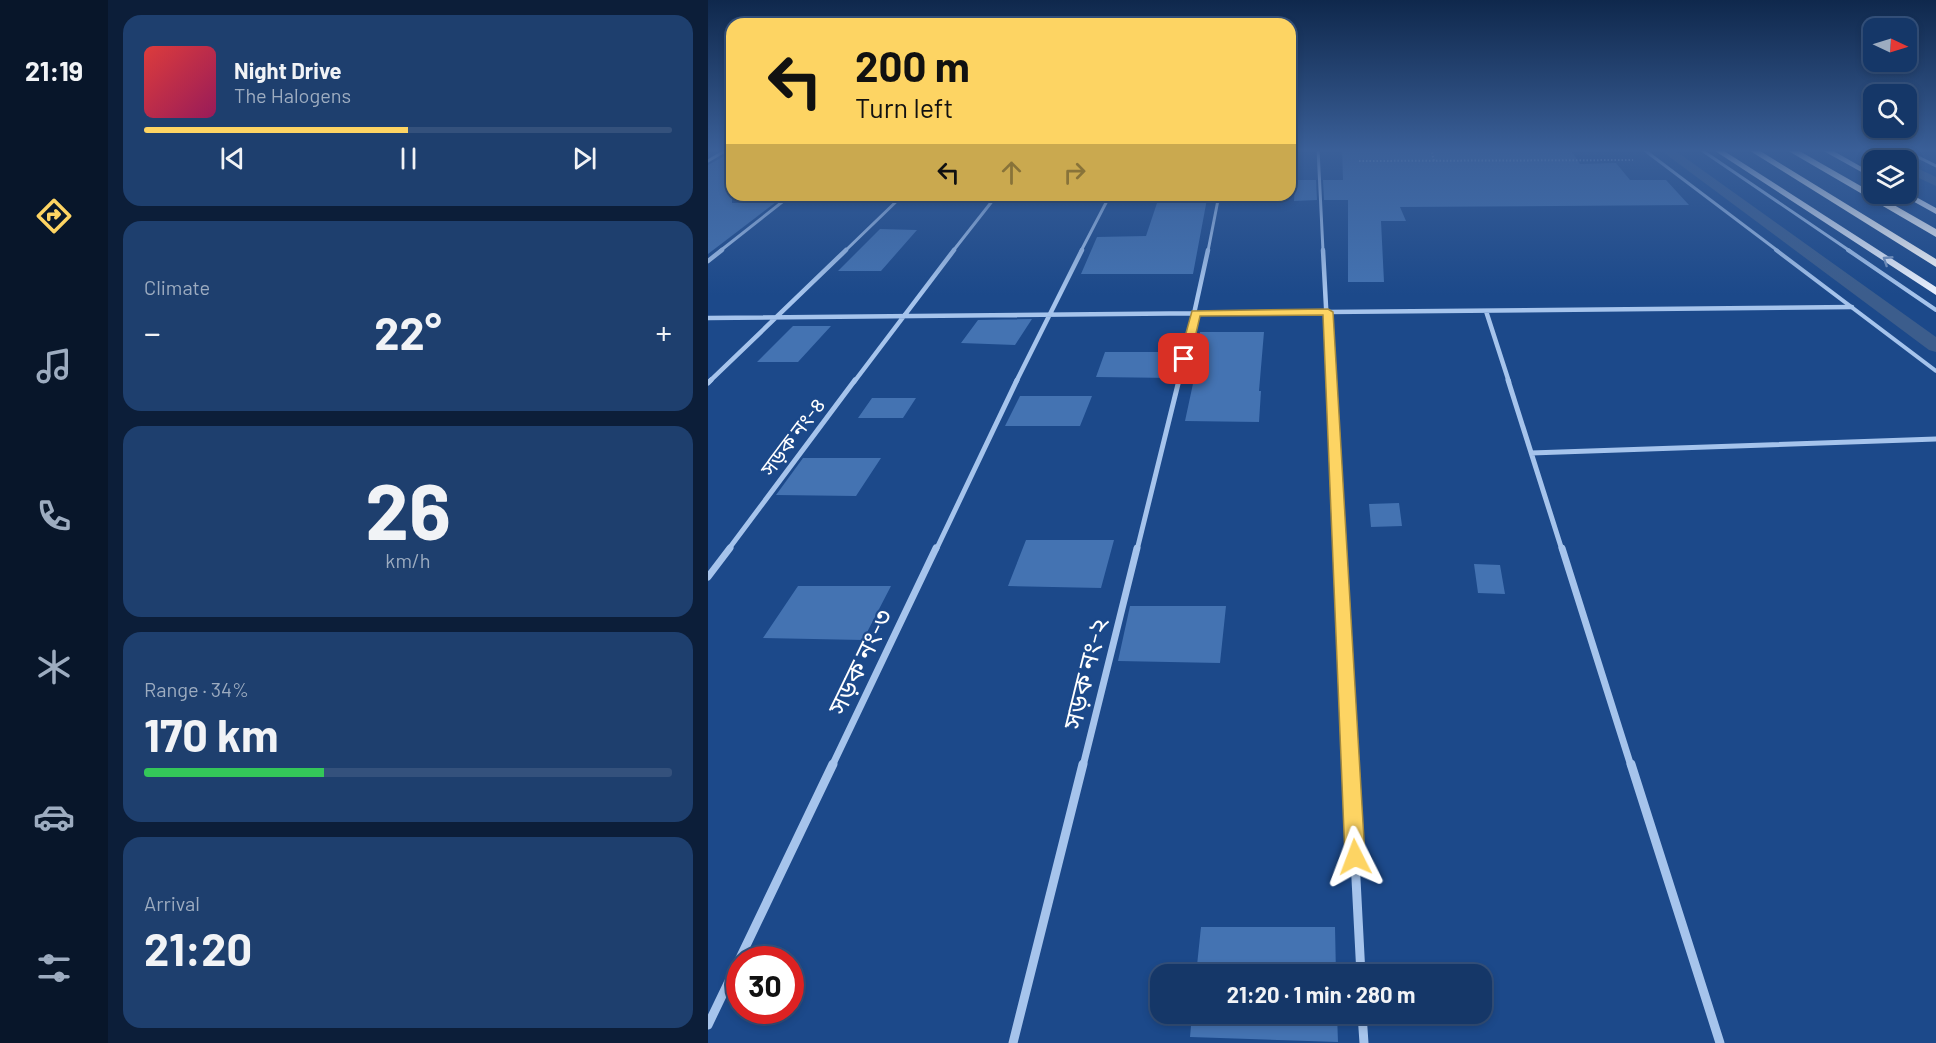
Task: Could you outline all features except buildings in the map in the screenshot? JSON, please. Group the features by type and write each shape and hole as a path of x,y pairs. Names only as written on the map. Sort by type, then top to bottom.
{"highway":[{"path":"1829,198 1936,264"},
{"path":"1873,198 1936,234"}],"main road":[{"path":"1791,198 1936,292"},
{"path":"1917,201 1936,211"}],"street":[{"path":"1321,198 1359,964"},
{"path":"1707,198 1936,371"},
{"path":"1771,198 1936,310"},
{"path":"708,261 783,201"},
{"path":"708,383 897,201"},
{"name":"সড়ক নং-৪","path":"708,577 903,316 992,201"},
{"name":"সড়ক নং-৩","path":"708,1025 1048,315 1107,201"},
{"name":"সড়ক নং-২","path":"1013,1043 1196,313 1218,201"},
{"path":"708,318 1852,308"},
{"path":"1486,311 1720,1043"},
{"path":"1532,453 1936,439"},
{"path":"1363,1024 1364,1043"}],"waterway":[{"path":"1732,198 1936,346"}],"route":[{"path":"1184,359 1196,313 1328,312 1355,857"}]}
